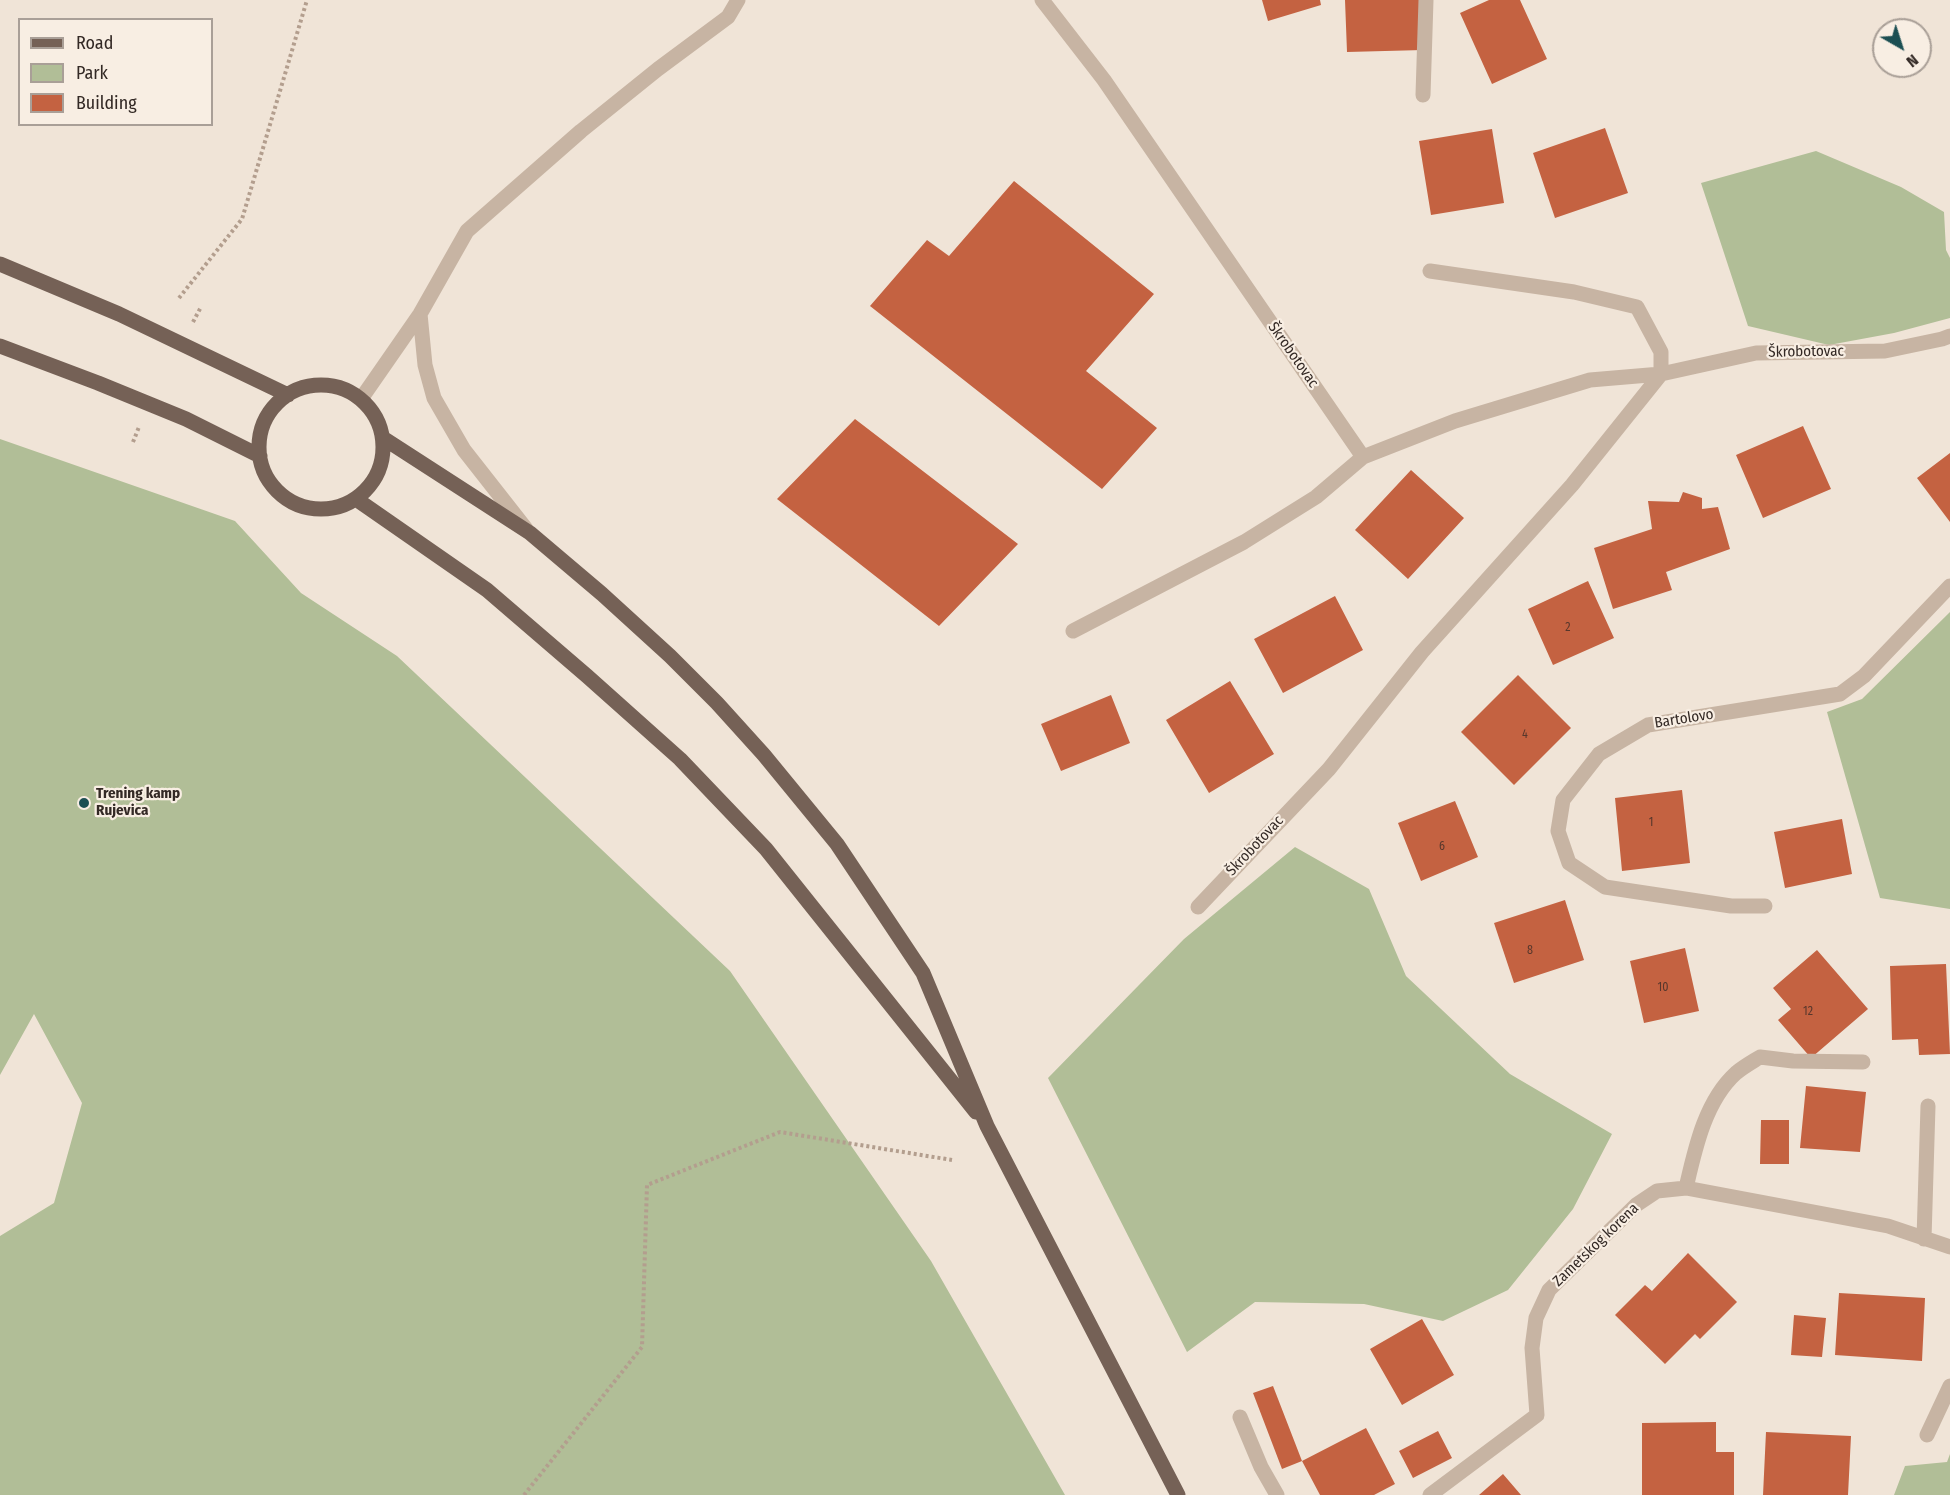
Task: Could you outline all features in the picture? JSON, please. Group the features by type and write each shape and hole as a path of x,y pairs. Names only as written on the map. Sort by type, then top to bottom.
{"main road":[{"path":"0,264 119,314 288,395"},
{"path":"0,346 186,419 260,456"},
{"path":"330,386 350,392 361,399 376,417 383,438 382,462 378,473 365,491 356,499 336,508 324,510 302,507 281,496 266,478 260,456 260,433 277,404 288,395 307,387 330,386"},
{"path":"383,438 530,533 602,594 670,656 764,755 837,844 923,973 987,1126 1178,1495"},
{"path":"356,499 487,590 680,759 766,849 987,1126"}],"street":[{"path":"361,399 420,314 467,231 615,104 728,17 738,0"},
{"name":"Škrobotovac","path":"1042,0 1104,80 1363,457 1455,421 1590,380 1661,374 1756,353 1885,351 1950,336"},
{"path":"1423,95 1426,0"},
{"path":"1430,271 1574,292 1637,308 1661,352 1661,374"},
{"path":"420,314 425,365 434,398 464,450 530,533"},
{"name":"Škrobotovac","path":"1198,907 1329,769 1422,652 1572,485 1661,374"},
{"path":"1073,631 1244,542 1316,497 1363,457"},
{"name":"Bartolovo","path":"1765,906 1731,906 1605,887 1569,862 1558,831 1563,800 1599,754 1648,725 1840,694 1864,676 1950,586"},
{"path":"1686,1188 1693,1158 1712,1102 1736,1073 1760,1057 1793,1061 1863,1062"},
{"path":"1924,1239 1928,1106"},
{"name":"Zametskog korena","path":"1430,1495 1537,1415 1532,1348 1536,1318 1549,1290 1635,1205 1657,1191 1686,1188 1888,1226 1950,1247"},
{"path":"1926,1435 1950,1386"},
{"path":"1240,1417 1277,1495"}],"path":[{"path":"179,298 242,219 308,0"},
{"path":"181,343 201,307"},
{"path":"133,442 150,404"},
{"path":"524,1495 642,1347 647,1185 780,1132 952,1160"}],"green space":[{"path":"1816,151 1901,187 1944,212 1946,250 1950,258 1950,318 1894,333 1829,345 1748,326 1701,183"},
{"path":"0,439 235,521 301,593 397,656 730,971 931,1261 1065,1495 0,1495 0,1236 54,1203 82,1103 34,1014 0,1075"},
{"path":"1950,612 1950,909 1880,898 1827,712 1862,699"},
{"path":"1295,847 1369,889 1406,976 1510,1074 1612,1134 1573,1209 1508,1290 1443,1321 1364,1304 1255,1302 1187,1352 1048,1078 1184,939"},
{"path":"1950,1454 1950,1495 1894,1495 1905,1466 1947,1462"}],"building":[{"path":"1262,0 1320,0 1321,5 1268,21"},
{"path":"1345,0 1421,0 1423,50 1347,52"},
{"path":"1489,0 1520,0 1547,59 1492,84 1460,13"},
{"path":"1605,128 1628,193 1555,218 1533,153"},
{"path":"1492,129 1504,203 1431,215 1419,141"},
{"path":"1014,181 1154,294 1086,371 1157,428 1102,489 870,306 927,240 949,256"},
{"path":"855,419 1018,544 939,626 777,499"},
{"path":"1803,426 1831,489 1763,518 1736,455"},
{"path":"1950,453 1950,522 1917,478"},
{"path":"1411,470 1464,518 1408,579 1355,530"},
{"path":"1683,492 1702,498 1702,509 1718,507 1730,549 1666,572 1672,590 1613,609 1594,548 1652,529 1648,501 1679,502"},
{"path":"1588,581 1614,638 1553,665 1528,609"},
{"path":"1335,596 1363,650 1283,693 1254,639"},
{"path":"1518,675 1571,728 1514,785 1461,732"},
{"path":"1230,681 1274,754 1209,793 1166,720"},
{"path":"1111,695 1130,743 1061,771 1041,724"},
{"path":"1682,790 1690,863 1622,871 1615,798"},
{"path":"1455,801 1478,857 1421,881 1398,823"},
{"path":"1842,819 1852,874 1785,888 1774,832"},
{"path":"1565,900 1584,960 1514,983 1494,923"},
{"path":"1685,948 1699,1011 1644,1023 1630,961"},
{"path":"1817,950 1868,1009 1811,1058 1778,1020 1791,1009 1773,988"},
{"path":"1946,964 1950,1054 1919,1055 1918,1039 1892,1040 1890,966"},
{"path":"1806,1086 1866,1092 1860,1152 1800,1148"},
{"path":"1761,1120 1789,1120 1789,1164 1760,1164"},
{"path":"1688,1253 1737,1302 1700,1339 1695,1334 1665,1364 1615,1315 1645,1285 1652,1291"},
{"path":"1839,1293 1925,1298 1922,1361 1835,1355"},
{"path":"1794,1315 1826,1318 1822,1357 1791,1355"},
{"path":"1422,1319 1454,1375 1402,1405 1370,1349"},
{"path":"1273,1386 1302,1461 1282,1469 1253,1393"},
{"path":"1716,1422 1716,1452 1734,1452 1734,1495 1642,1495 1642,1423"},
{"path":"1366,1428 1395,1484 1374,1495 1320,1495 1302,1461"},
{"path":"1438,1431 1452,1458 1413,1478 1399,1451"},
{"path":"1766,1432 1851,1436 1848,1495 1763,1495"},
{"path":"1503,1474 1521,1495 1479,1495"}],"place":[{"name":"Trening kamp Rujevica","path":"84,803"}]}
